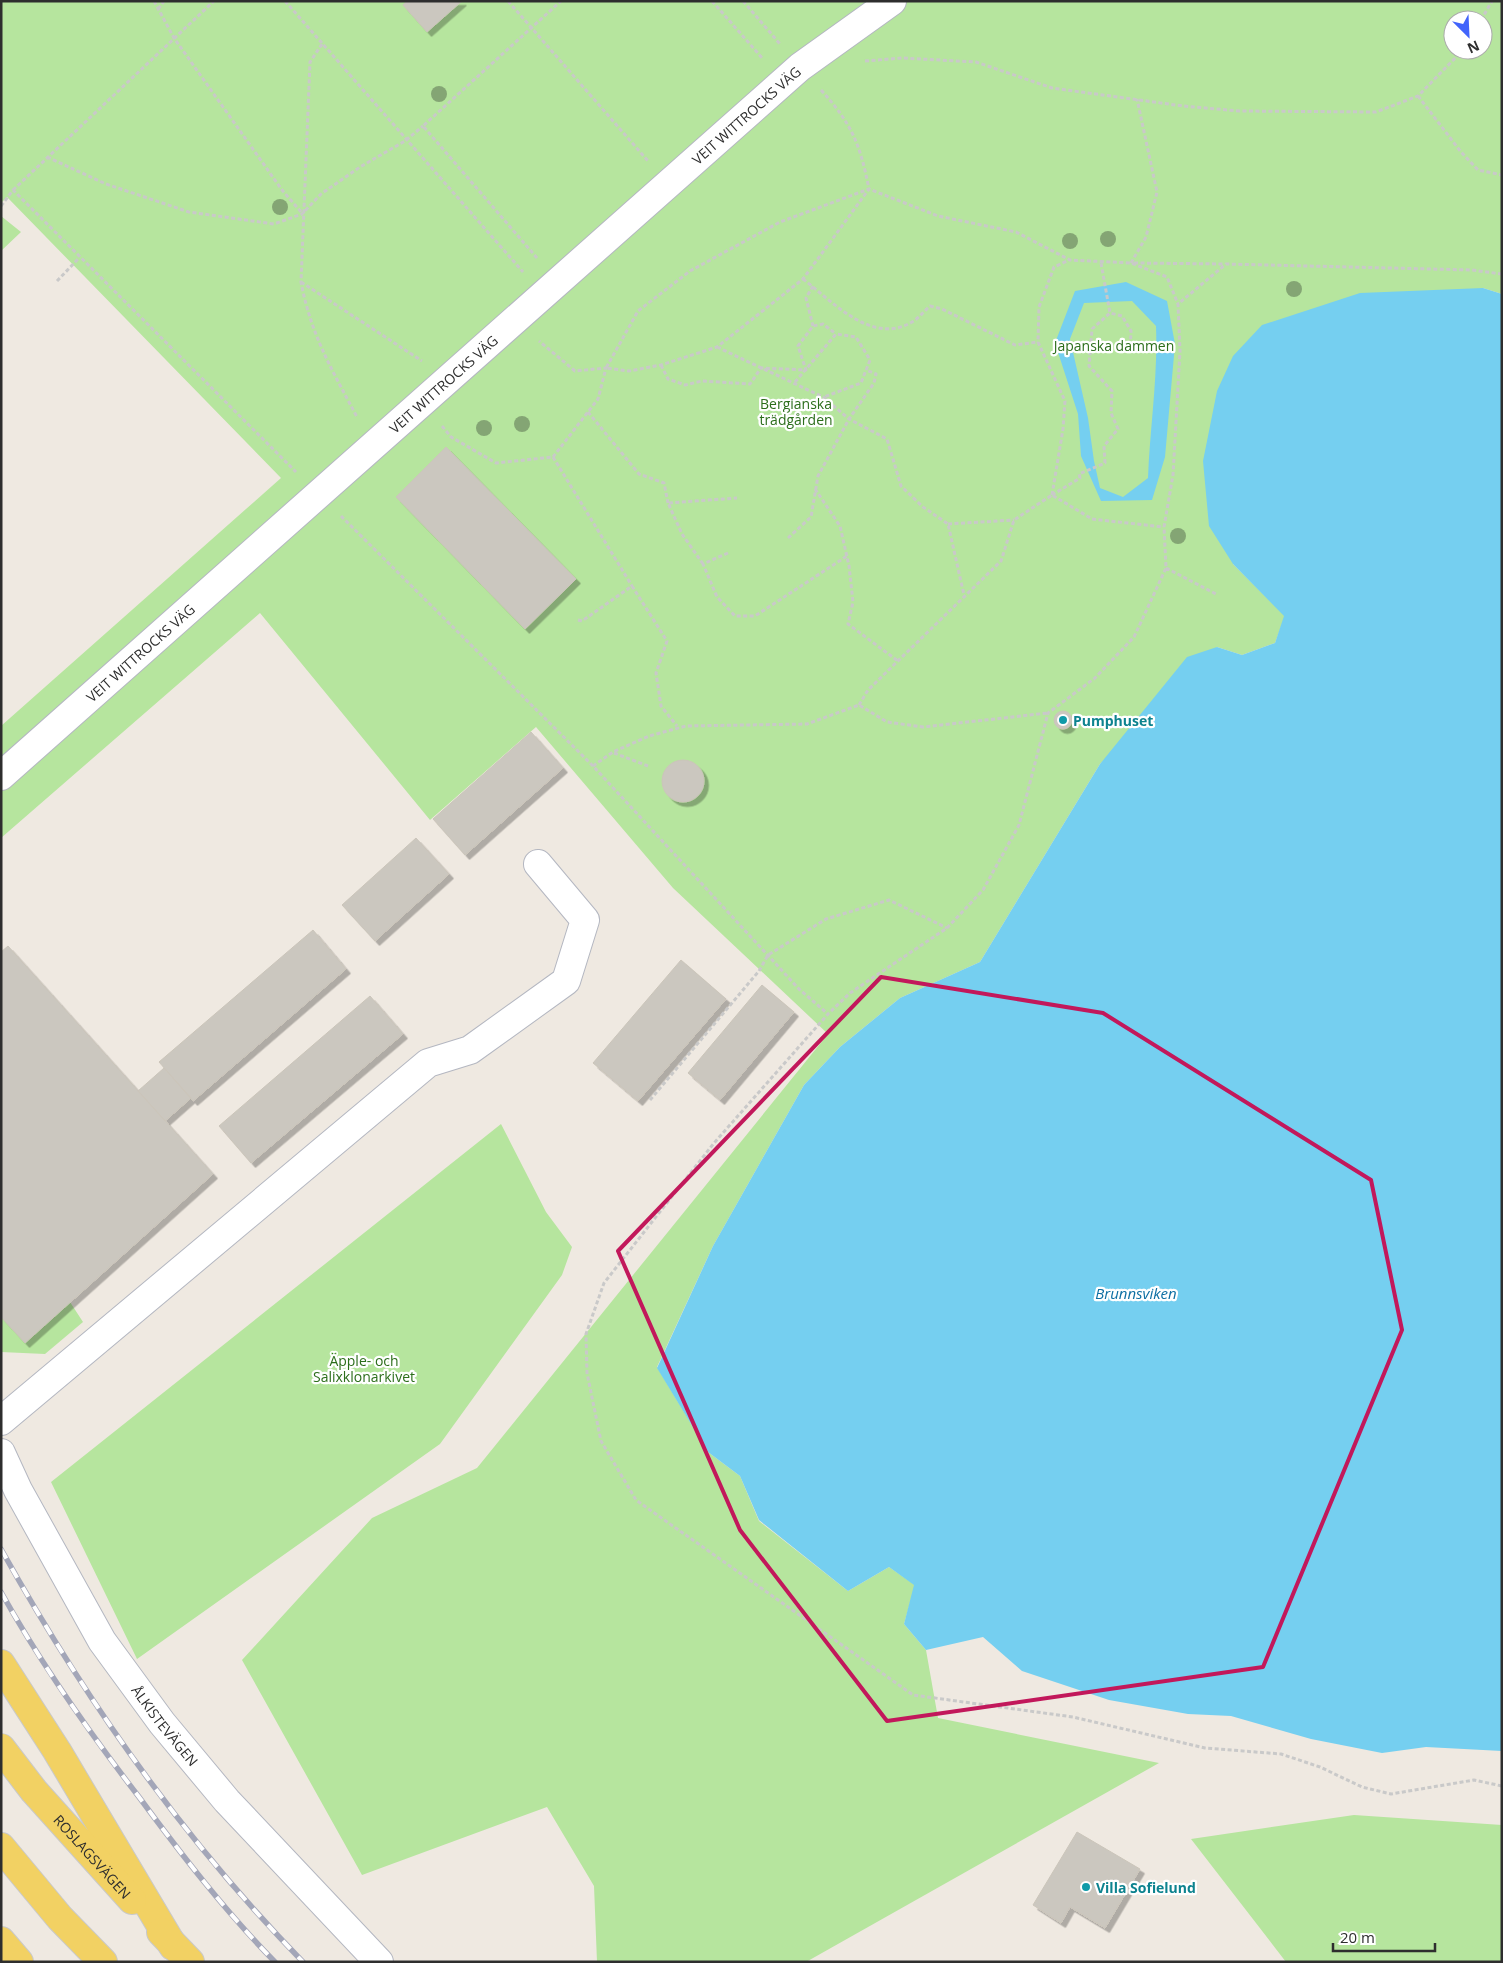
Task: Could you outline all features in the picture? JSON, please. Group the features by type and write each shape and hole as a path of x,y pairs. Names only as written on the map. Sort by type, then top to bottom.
{"main road":[{"path":"1,1664 58,1751 182,1954"},
{"name":"ROSLAGSVÄGEN","path":"1,1748 34,1791 182,1954"},
{"path":"1,1847 60,1918 103,1962"},
{"path":"1,1941 19,1962"}],"street":[{"name":"VEIT WITTROCKS VÄG","path":"1,776 800,67 892,1"},
{"path":"1,1421 428,1063 470,1050 566,981 585,920 538,864"},
{"name":"ÅLKISTEVÄGEN","path":"1,1452 18,1490 102,1641 135,1686 227,1802 379,1962"}],"path":[{"path":"154,1 174,38 282,190 302,214"},
{"path":"158,9 164,1"},
{"path":"1,206 13,190 46,157 214,1"},
{"path":"285,1 405,141 543,295"},
{"path":"508,1 652,165"},
{"path":"46,157 106,184 189,212 274,224 302,214 321,194 360,167 405,141 561,1"},
{"path":"712,1 766,63"},
{"path":"511,324 547,346 574,371 606,368 629,371 661,365 717,347 803,279 869,189 861,152 842,114 743,1"},
{"path":"322,44 310,62 300,282 306,314 324,357 373,446"},
{"path":"856,62 902,58 976,62 1052,88 1137,98 1183,106 1239,111 1376,112 1418,96 1453,60"},
{"path":"1418,96 1461,152 1478,170 1502,175"},
{"path":"1131,263 1146,237 1157,192 1137,98"},
{"path":"423,126 542,263"},
{"path":"423,402 451,437 496,464 553,457 598,399 606,368 638,311 690,271 780,222 869,189 938,216 1016,232 1070,260 1101,263 1472,270 1502,274"},
{"path":"13,190 79,258 593,766 745,927 799,989 828,1014"},
{"path":"57,281 79,258"},
{"path":"1052,496 1063,429 1064,401 1038,342 1039,307 1054,267 1070,260"},
{"path":"1101,263 1110,313"},
{"path":"859,705 887,722 923,727 1048,713 1095,678 1134,636 1166,568 1164,527 1173,475 1180,351 1178,304 1167,277 1131,263"},
{"path":"1178,304 1226,264"},
{"path":"803,279 858,322 891,329 912,322 930,306 942,309 1015,345 1038,342"},
{"path":"300,282 449,378"},
{"path":"813,286 806,298 813,326"},
{"path":"717,347 795,382 823,397 849,418 887,439 901,486 923,507 948,524 1014,520 1080,478 1078,474 1105,463 1104,446 1118,429 1111,413 1112,391 1089,366 1092,329 1110,313"},
{"path":"1110,313 1122,316 1131,331 1130,353"},
{"path":"806,370 798,346 813,326 823,324 836,334 856,337 870,360 861,383 823,397"},
{"path":"795,382 836,334"},
{"path":"661,365 668,379 685,386 702,380 750,384 761,368"},
{"path":"761,368 806,370"},
{"path":"788,538 811,517 818,476 849,418 874,383 876,374 866,370"},
{"path":"588,412 639,474 664,483 668,503 682,534 703,564 717,596 735,616 755,616 847,556"},
{"path":"553,457 667,641 656,674 661,706 677,726"},
{"path":"816,489 840,526 847,556 853,602 848,624 898,661"},
{"path":"1052,496 1092,519 1164,527"},
{"path":"668,503 737,498"},
{"path":"593,766 613,752 649,736 686,726 807,724 859,705 868,690 1001,561 1014,520"},
{"path":"948,524 964,596"},
{"path":"703,564 728,553"},
{"path":"1166,568 1216,594"},
{"path":"578,620 582,621 632,586"},
{"path":"1048,713 1019,825 982,890 947,928 850,993 828,1014 714,1143 604,1283 586,1334 587,1372 601,1441 636,1500 913,1695 1073,1717 1205,1748 1281,1754 1320,1767 1362,1787 1391,1794 1474,1780 1502,1786"},
{"path":"613,752 648,766"},
{"path":"650,1100 759,971 768,955 826,919 889,900 947,928"}],"highlighted area":[{"path":"881,977 1103,1013 1371,1180 1402,1330 1263,1667 887,1721 740,1530 618,1251"}],"green space":[{"name":"Bergianska trädgården","path":"1,1 1502,1 1502,294 1483,288 1233,564 1285,616 1275,643 1242,655 1217,647 1100,764 980,962 900,998 840,1047 804,1085 713,1246 657,1367 708,1452 740,1476 759,1521 848,1591 889,1567 915,1585 904,1624 926,1650 938,1718 1159,1763 806,1962 597,1962 594,1886 547,1807 362,1875 242,1660 372,1518 477,1468 828,1034 673,888 536,727 430,820 260,613 1,838 1,726 281,478 7,197 1,203"},
{"path":"1,216 21,232 1,251"},
{"name":"Äpple- och Salixklonarkivet","path":"501,1124 546,1212 572,1247 562,1275 440,1444 137,1659 51,1482"},
{"path":"70,1302 83,1322 45,1354 1,1352 1,1317"},
{"path":"1354,1815 1502,1825 1502,1962 1286,1962 1191,1839"}],"water":[{"path":"1126,282 1167,301 1175,344 1165,457 1152,500 1101,501 1081,456 1078,414 1055,343 1075,291","holes":["1132,301 1156,326 1156,364 1148,478 1123,497 1100,488 1088,418 1070,339 1084,303"]},
{"name":"Brunnsviken","path":"1483,288 1502,294 1502,1751 1426,1747 1382,1753 1311,1739 1231,1716 1188,1714 1109,1700 1022,1671 983,1637 926,1650 904,1624 914,1585 889,1567 848,1591 759,1520 740,1476 708,1452 657,1368 713,1246 804,1085 840,1047 900,998 980,962 1100,764 1187,657 1217,647 1242,655 1275,643 1284,616 1233,564 1209,526 1203,461 1217,391 1233,356 1262,325 1360,293"}],"building":[{"path":"407,1 462,1 427,32 403,5"},
{"path":"446,447 576,579 525,629 396,497"},
{"name":"Pumphuset","path":"1063,711 1069,714 1072,720 1069,726 1063,729 1057,726 1054,720 1057,714"},
{"path":"531,732 563,768 465,855 433,819"},
{"path":"687,760 695,763 701,769 704,781 701,793 695,799 679,802 671,799 665,793 662,777 665,769 671,763"},
{"path":"416,838 449,874 375,941 342,905"},
{"path":"313,930 346,969 193,1101 159,1062"},
{"path":"8,946 213,1174 25,1343 1,1317 1,952"},
{"path":"681,960 726,999 638,1101 593,1063"},
{"path":"762,985 794,1012 720,1100 688,1073"},
{"path":"370,996 403,1034 251,1163 219,1126"},
{"path":"164,1068 191,1098 165,1121 138,1091"},
{"name":"Villa Sofielund","path":"1077,1832 1140,1869 1105,1928 1070,1907 1061,1923 1033,1905"}],"railway":[{"path":"1,1549 66,1659 138,1766 217,1867 303,1962"},
{"path":"1,1592 49,1671 102,1748 204,1882 275,1962"}],"place":[{"name":"Pumphuset","path":"1063,720"},
{"name":"Villa Sofielund","path":"1086,1887"}],"park label":[{"name":"Japanska dammen","path":"1114,345"}]}
